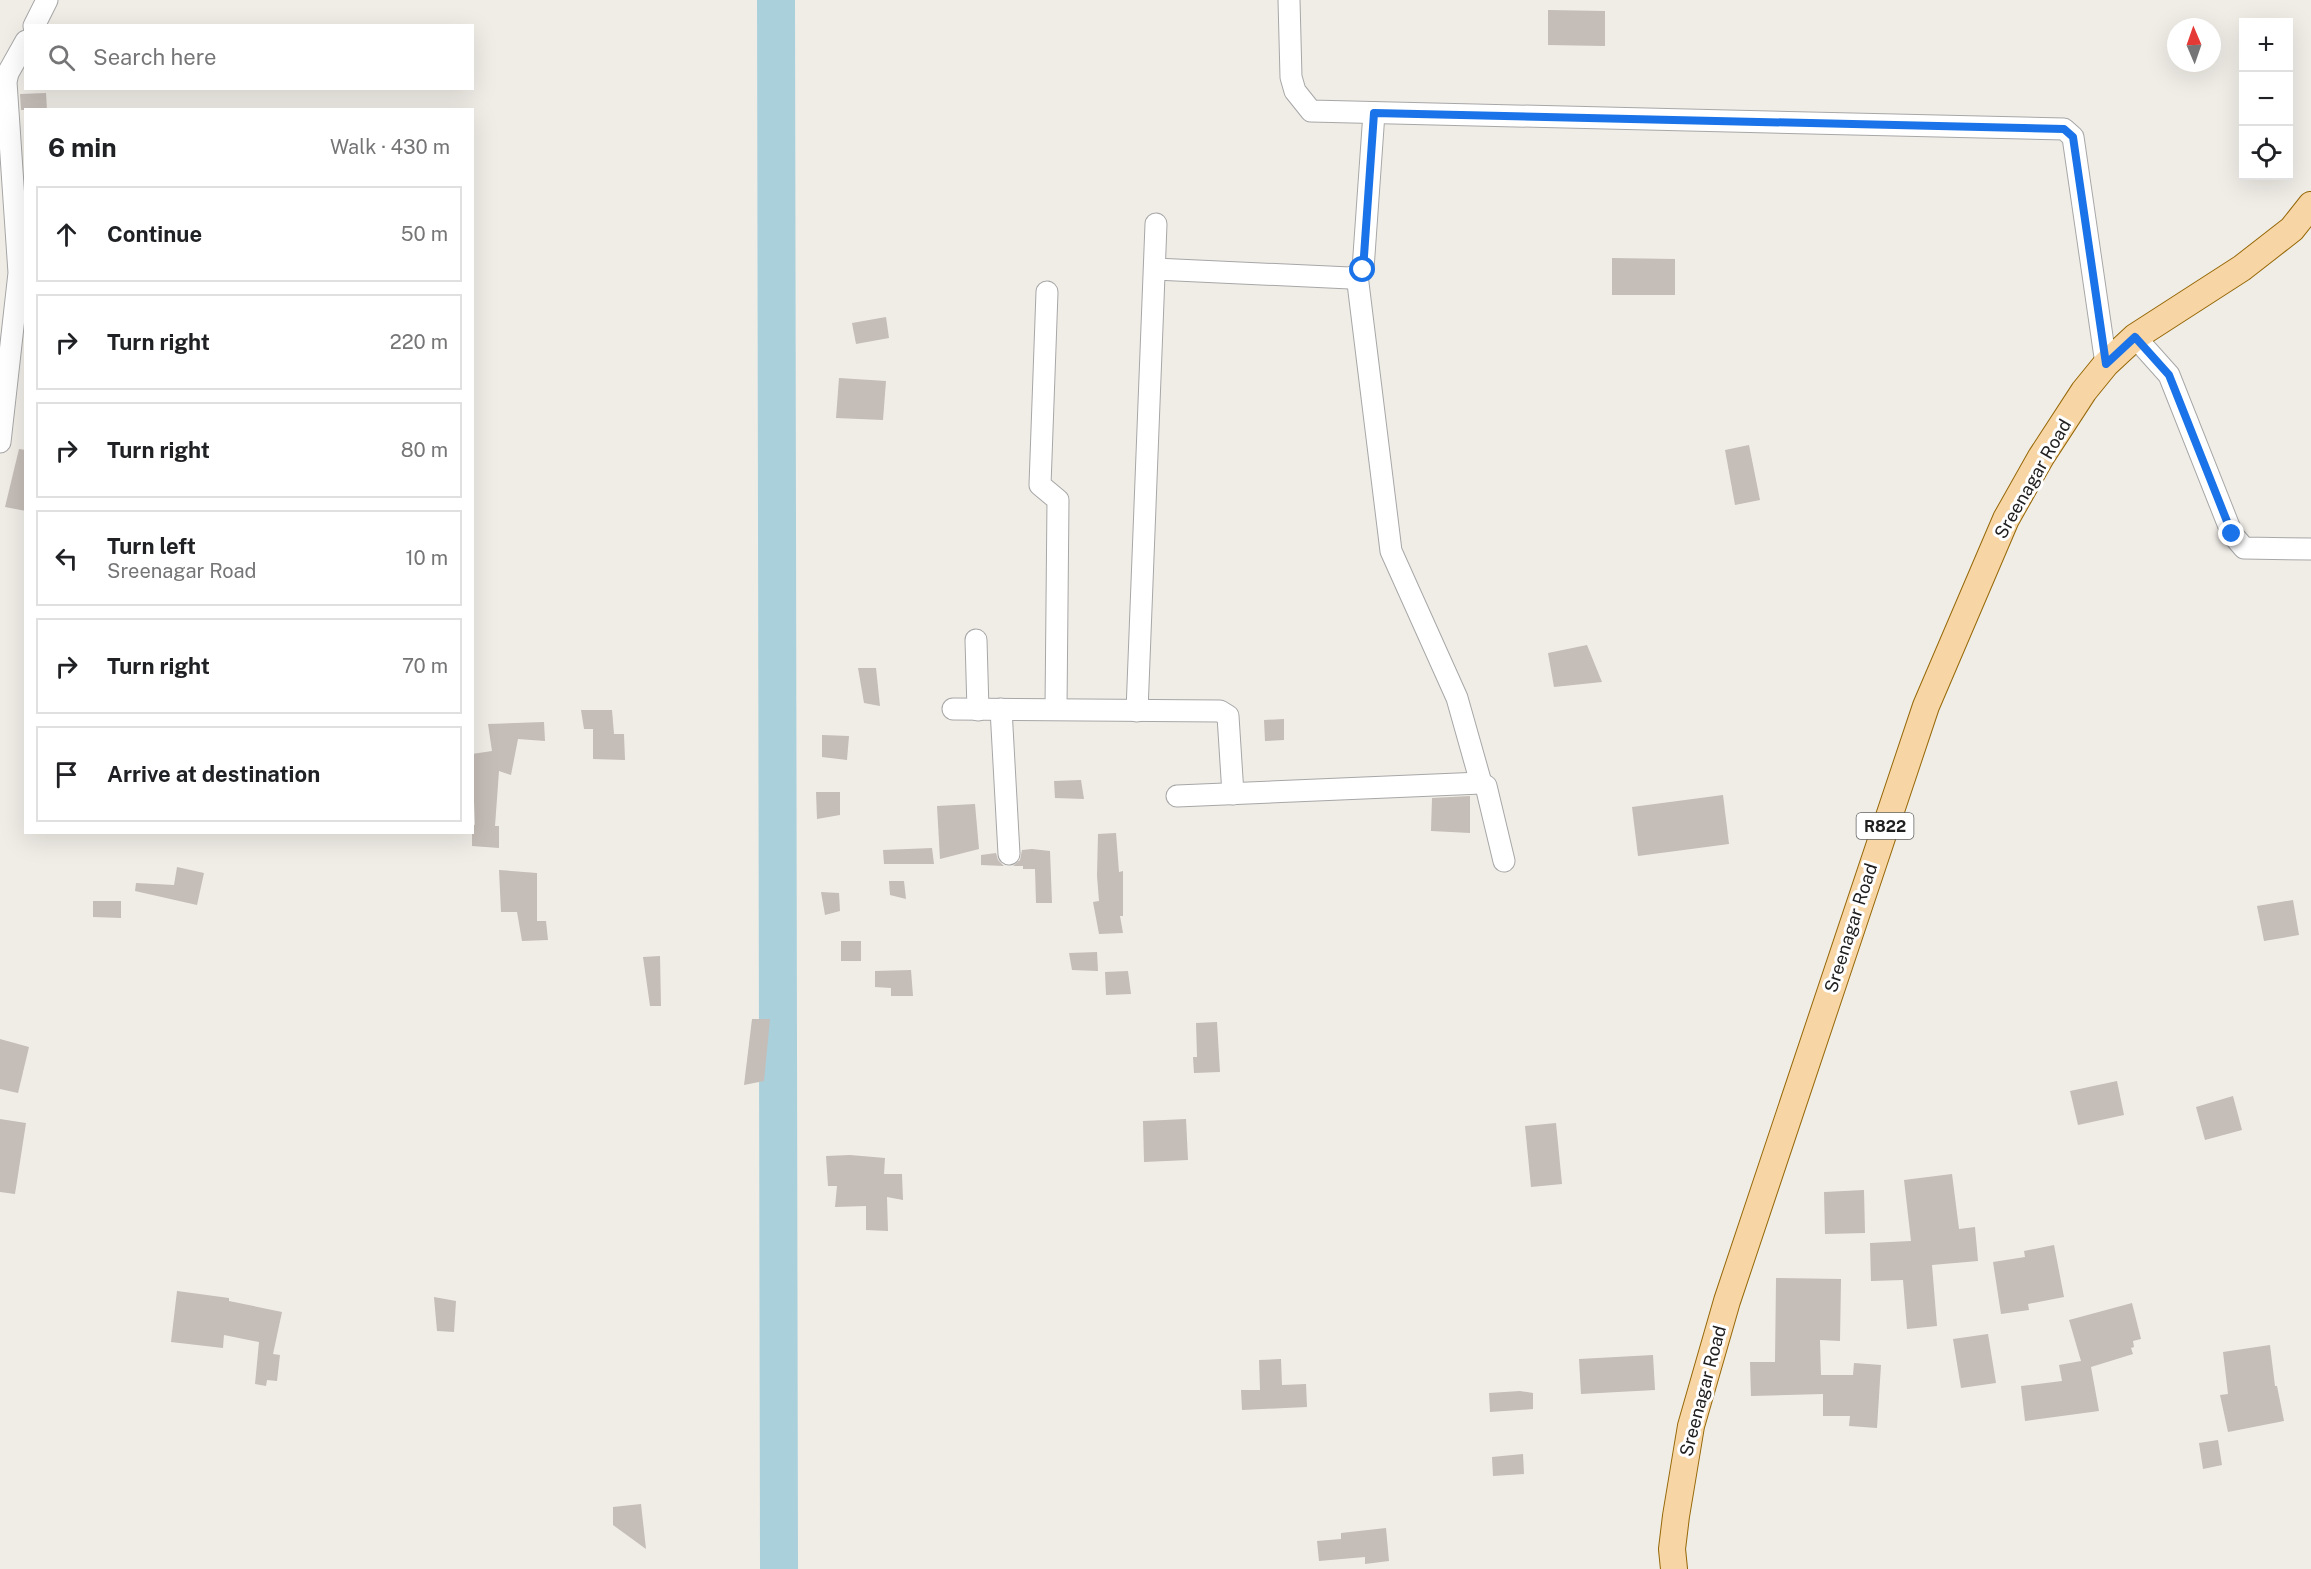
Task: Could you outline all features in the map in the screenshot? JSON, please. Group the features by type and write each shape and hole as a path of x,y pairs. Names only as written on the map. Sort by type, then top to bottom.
{"main road":[{"name":"Sreenagar Road","path":"1674,1569 1672,1549 1691,1426 1727,1301 1926,706 2006,519 2041,457 2084,392 2106,364 2135,337 2242,268 2292,229 2311,205"}],"street":[{"path":"35,24 48,0"},
{"path":"1289,0 1291,77 1295,91 1311,111 2064,129 2073,137 2106,364"},
{"path":"0,442 18,273 6,82 8,73 24,45"},
{"path":"1155,269 1350,278 1357,275 1363,270 1374,113"},
{"path":"1137,711 1156,224"},
{"path":"1357,275 1391,551 1457,698 1481,783"},
{"path":"1047,291 1040,485 1058,500 1056,708"},
{"path":"2135,337 2169,375 2232,534 2244,548 2311,549"},
{"path":"976,640 978,710"},
{"path":"953,709 1220,711 1228,716 1233,794"},
{"path":"1001,709 1009,854"},
{"path":"1176,796 1481,783 1486,786 1504,861"}],"building":[{"path":"1548,10 1605,11 1605,46 1548,45"},
{"path":"46,93 47,108 21,110 20,94"},
{"path":"1612,258 1675,259 1675,295 1612,295"},
{"path":"886,317 889,338 856,344 852,323"},
{"path":"839,378 886,381 883,420 836,418"},
{"path":"1749,445 1760,500 1735,505 1725,450"},
{"path":"19,449 24,450 24,511 5,507"},
{"path":"1587,645 1602,682 1554,687 1548,653"},
{"path":"858,668 876,668 880,706 864,703"},
{"path":"581,710 612,710 614,734 624,734 625,760 593,759 593,729 584,729"},
{"path":"1284,719 1284,740 1265,741 1264,720"},
{"path":"544,722 545,741 518,739 511,775 499,771 495,826 499,826 499,848 472,846 475,825 474,754 492,751 488,724"},
{"path":"822,735 849,736 847,760 822,757"},
{"path":"1081,780 1084,799 1055,798 1054,781"},
{"path":"816,792 840,792 840,815 817,819"},
{"path":"1723,795 1729,844 1638,856 1632,807"},
{"path":"1470,796 1470,833 1431,831 1432,798"},
{"path":"975,804 979,849 940,859 937,806"},
{"path":"1116,833 1119,872 1123,871 1123,916 1120,916 1123,933 1099,934 1093,902 1099,901 1098,834"},
{"path":"932,848 934,864 884,864 883,850"},
{"path":"1022,850 1050,851 1052,903 1036,903 1035,869 1013,866 1020,860"},
{"path":"996,853 998,860 1004,866 981,865 981,855"},
{"path":"177,867 204,873 197,905 135,891 136,883 174,885"},
{"path":"499,870 537,873 537,921 546,921 548,940 522,941 517,912 501,912"},
{"path":"889,881 904,881 906,899 890,895"},
{"path":"821,892 839,893 840,911 825,915"},
{"path":"2293,900 2299,935 2264,941 2257,906"},
{"path":"93,901 121,901 121,918 93,917"},
{"path":"841,941 861,941 861,961 841,961"},
{"path":"1097,952 1098,971 1072,970 1069,953"},
{"path":"660,956 661,1006 650,1006 643,957"},
{"path":"911,970 913,996 891,996 891,988 875,987 875,971"},
{"path":"1128,971 1131,994 1106,995 1105,972"},
{"path":"752,1019 770,1019 764,1081 744,1085"},
{"path":"1217,1022 1220,1072 1194,1073 1193,1057 1197,1057 1196,1023"},
{"path":"0,1039 29,1047 18,1093 0,1089"},
{"path":"2117,1081 2124,1115 2078,1125 2070,1091"},
{"path":"2233,1096 2242,1130 2205,1140 2196,1107"},
{"path":"0,1119 26,1123 15,1194 0,1192"},
{"path":"1186,1119 1188,1160 1144,1162 1143,1121"},
{"path":"1556,1123 1562,1184 1531,1187 1525,1126"},
{"path":"850,1155 885,1158 884,1174 902,1174 903,1200 887,1197 888,1231 866,1230 866,1206 835,1207 837,1186 828,1186 826,1156"},
{"path":"1952,1174 1959,1229 1975,1227 1978,1261 1932,1265 1937,1326 1907,1329 1903,1280 1871,1281 1870,1243 1911,1241 1904,1180"},
{"path":"1864,1190 1865,1233 1825,1234 1824,1192"},
{"path":"2054,1245 2064,1297 2028,1304 2029,1310 2001,1314 1993,1262 2025,1257 2024,1251"},
{"path":"1776,1278 1841,1279 1840,1341 1820,1340 1821,1375 1853,1375 1854,1363 1881,1365 1877,1428 1849,1426 1850,1416 1823,1416 1823,1394 1751,1396 1750,1362 1775,1362"},
{"path":"177,1291 229,1298 229,1301 282,1312 273,1354 280,1355 277,1381 267,1380 266,1386 255,1384 259,1342 224,1335 223,1348 171,1342"},
{"path":"434,1297 456,1301 454,1332 437,1331"},
{"path":"2132,1303 2141,1339 2133,1341 2134,1347 2131,1348 2133,1354 2091,1367 2099,1411 2025,1421 2021,1386 2062,1381 2059,1365 2081,1361 2069,1320"},
{"path":"1988,1334 1996,1383 1961,1388 1953,1339"},
{"path":"2270,1345 2275,1386 2277,1386 2284,1421 2228,1432 2220,1395 2228,1394 2223,1352"},
{"path":"1653,1355 1655,1390 1581,1394 1579,1359"},
{"path":"1281,1359 1282,1385 1306,1384 1307,1407 1242,1410 1241,1390 1260,1390 1259,1360"},
{"path":"1520,1391 1533,1393 1533,1409 1490,1412 1489,1393"},
{"path":"2218,1440 2222,1465 2203,1469 2199,1443"},
{"path":"1523,1454 1524,1474 1493,1476 1492,1457"},
{"path":"641,1504 646,1549 613,1525 613,1507"},
{"path":"1386,1528 1389,1561 1365,1564 1365,1557 1319,1561 1317,1541 1341,1539 1341,1533"}],"waterway":[{"path":"776,0 779,1569"}],"route":[{"path":"1363,270 1374,113 2064,129 2073,137 2106,364 2135,337 2169,375 2232,534"}]}
